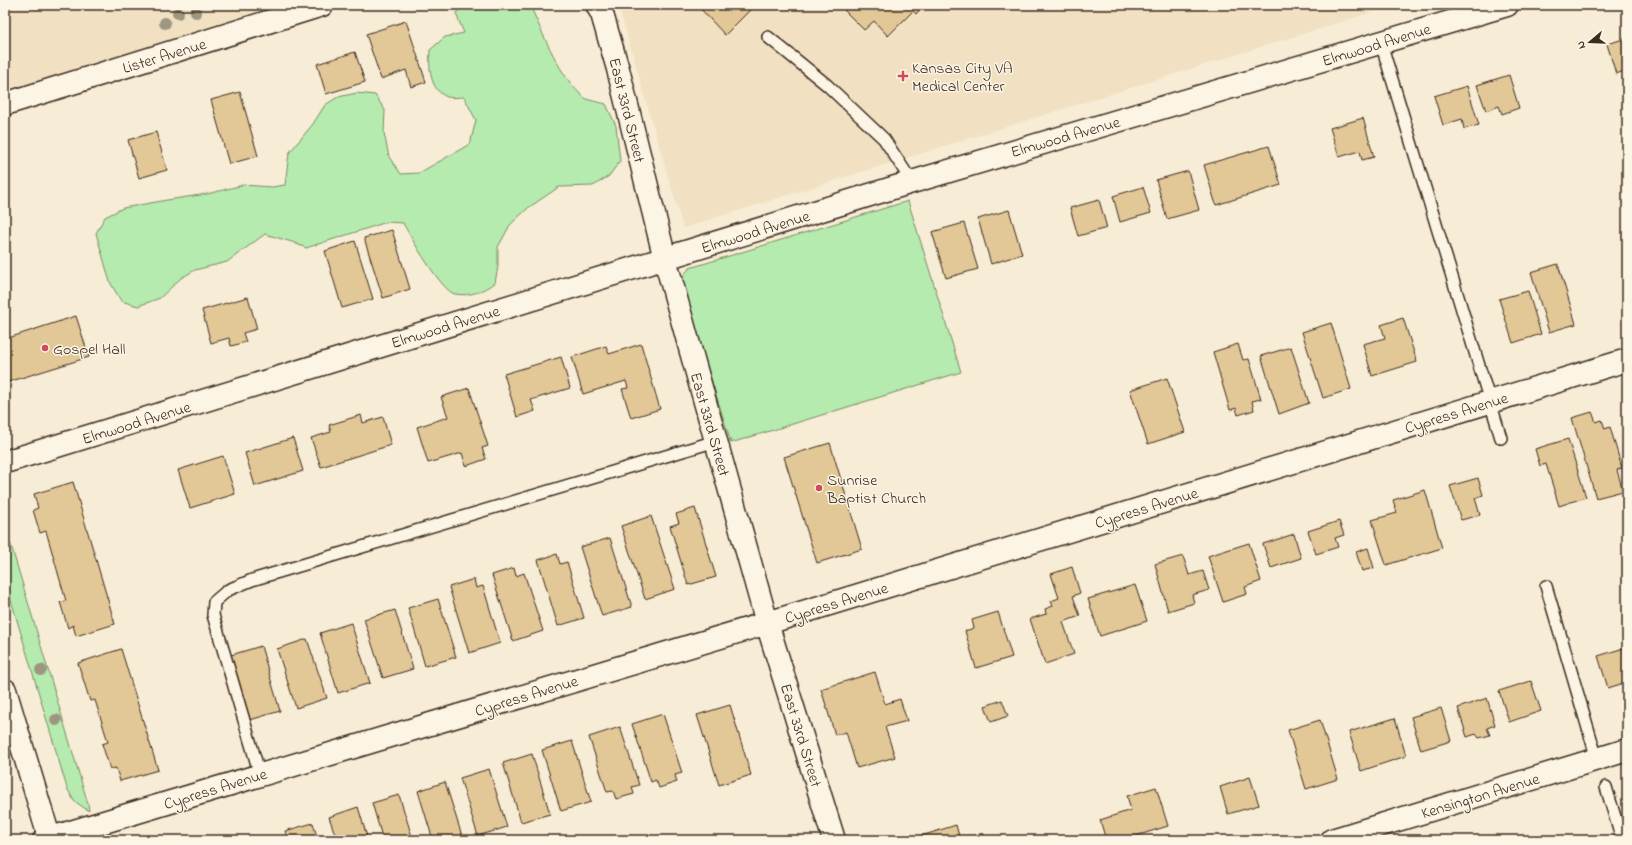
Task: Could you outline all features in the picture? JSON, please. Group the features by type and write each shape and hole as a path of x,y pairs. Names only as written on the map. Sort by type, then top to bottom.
{"street":[{"name":"Lister Avenue","path":"5,104 322,5"},
{"name":"East 33rd Street","path":"597,5 602,14 618,68 665,259 767,622 834,840"},
{"name":"Elmwood Avenue","path":"5,462 912,182 1507,5"},
{"name":"Cypress Avenue","path":"48,839 1627,360"},
{"path":"5,690 48,839"},
{"name":"Kensington Avenue","path":"1332,840 1627,750"}],"lane":[{"path":"768,37 827,85 884,139 912,182"},
{"path":"1382,42 1501,438"},
{"path":"260,775 213,614 214,602 228,590 252,580 716,442"},
{"path":"1546,586 1597,759"},
{"path":"1606,787 1622,840"}],"shaded area":[{"path":"5,5 281,5 5,96"},
{"name":"Kansas City VA Medical Center","path":"618,5 1395,5 683,228"}],"green space":[{"path":"461,5 530,5 553,55 568,80 585,98 606,104 616,126 620,161 609,176 593,186 559,187 528,208 510,225 498,247 498,266 495,283 481,291 466,295 455,294 449,291 427,263 403,223 387,222 306,248 265,234 227,262 195,270 181,278 160,298 138,306 121,301 110,282 96,233 105,217 123,208 207,194 243,185 272,187 285,185 289,153 313,124 325,105 338,97 357,93 375,95 385,110 384,133 389,157 401,174 419,173 470,144 476,120 464,97 449,97 440,92 433,82 430,69 430,50 445,37 464,33 456,14"},
{"path":"908,201 961,372 731,443 682,285 684,274 690,268"},
{"path":"5,525 89,811 74,801 67,788 5,580"}],"building":[{"path":"697,5 755,5 725,35"},
{"path":"839,5 920,5 922,7 916,14 913,11 888,36 874,21 864,30"},
{"path":"406,21 426,82 411,87 406,70 381,79 366,34"},
{"path":"1627,38 1627,70 1616,74 1607,44"},
{"path":"355,52 365,82 326,94 317,64"},
{"path":"1509,75 1519,108 1502,114 1499,106 1486,111 1477,85"},
{"path":"1467,86 1479,125 1464,129 1462,119 1443,125 1434,96"},
{"path":"240,92 258,156 229,164 211,100"},
{"path":"1363,118 1374,157 1362,160 1360,151 1339,157 1330,128"},
{"path":"156,132 167,170 139,178 128,140"},
{"path":"1269,146 1281,185 1216,205 1204,165"},
{"path":"1188,171 1199,210 1167,219 1156,180"},
{"path":"1143,187 1151,213 1120,222 1113,196"},
{"path":"1099,200 1107,228 1078,236 1070,208"},
{"path":"1009,210 1022,254 991,264 978,219"},
{"path":"964,223 978,269 946,278 932,232"},
{"path":"392,230 410,289 383,298 364,238"},
{"path":"355,241 373,299 342,308 325,251"},
{"path":"1558,264 1576,324 1549,332 1531,272"},
{"path":"1528,291 1541,334 1513,343 1499,299"},
{"path":"248,297 257,329 243,333 246,342 231,346 229,338 211,343 202,310"},
{"name":"Gospel Hall","path":"76,316 89,357 5,383 5,339"},
{"path":"1403,318 1417,362 1372,376 1363,344 1385,338 1381,325"},
{"path":"1331,323 1351,389 1323,398 1302,332"},
{"path":"641,344 660,409 631,418 622,389 628,388 626,381 583,394 572,357 606,346 609,354"},
{"path":"1238,344 1243,360 1249,359 1261,399 1252,401 1254,410 1238,415 1236,408 1230,410 1213,352"},
{"path":"1291,347 1309,403 1279,414 1261,356"},
{"path":"561,357 570,388 531,400 535,411 517,417 504,374"},
{"path":"1167,378 1185,432 1148,444 1130,390"},
{"path":"469,388 488,446 482,448 486,459 466,466 462,453 428,463 417,427 448,417 441,397"},
{"path":"1592,412 1596,422 1602,420 1605,429 1610,427 1622,468 1617,470 1623,491 1596,498 1572,418"},
{"path":"361,415 363,423 383,417 391,445 321,467 311,438 331,432 329,425"},
{"path":"293,438 303,471 255,486 245,453"},
{"path":"1568,439 1586,497 1559,506 1546,464 1540,466 1535,449"},
{"name":"Sunrise Baptist Church","path":"830,443 862,549 817,563 784,457"},
{"path":"223,456 235,494 190,508 178,470"},
{"path":"1478,478 1483,495 1475,498 1480,515 1461,520 1450,486"},
{"path":"73,482 115,624 76,636 73,625 68,628 60,602 66,601 46,531 40,533 33,510 38,508 34,494"},
{"path":"1425,490 1442,548 1386,565 1372,520 1397,513 1393,500"},
{"path":"695,508 716,577 688,585 670,526 679,523 676,514"},
{"path":"651,516 675,589 645,599 621,526"},
{"path":"1339,521 1344,535 1335,538 1338,547 1316,554 1308,531"},
{"path":"1294,534 1301,558 1271,568 1263,544"},
{"path":"610,538 632,607 602,616 580,547"},
{"path":"1249,543 1261,581 1245,587 1247,594 1223,602 1208,556"},
{"path":"1368,548 1374,568 1362,571 1356,552"},
{"path":"557,554 560,564 567,562 584,618 558,626 538,560"},
{"path":"1183,556 1189,575 1203,571 1209,590 1192,595 1194,603 1168,611 1155,564"},
{"path":"1072,567 1080,593 1073,596 1080,616 1063,622 1074,654 1045,664 1030,619 1046,614 1045,609 1053,606 1051,601 1059,598 1051,574"},
{"path":"514,568 516,576 524,573 543,631 513,641 492,575"},
{"path":"474,579 476,588 483,586 500,643 469,653 449,587"},
{"path":"1135,585 1147,621 1100,636 1088,599"},
{"path":"438,599 456,657 425,666 408,608"},
{"path":"395,610 413,669 383,678 364,619"},
{"path":"998,612 1012,657 976,668 965,631 974,628 972,620"},
{"path":"351,623 370,683 338,693 320,633"},
{"path":"307,639 327,698 296,708 277,649"},
{"path":"261,646 280,711 250,720 231,655"},
{"path":"1627,647 1627,682 1608,688 1598,656"},
{"path":"121,649 158,770 120,781 116,768 110,769 102,744 108,742 95,700 90,701 78,663"},
{"path":"875,672 885,704 900,699 907,721 885,727 895,757 857,768 846,732 835,735 821,689"},
{"path":"1531,681 1541,711 1509,722 1499,691"},
{"path":"1487,698 1495,725 1487,728 1490,735 1479,738 1476,734 1467,737 1458,708"},
{"path":"1002,700 1008,716 991,722 985,706"},
{"path":"730,705 751,775 719,785 697,715"},
{"path":"1441,708 1451,741 1421,750 1411,717"},
{"path":"663,714 682,773 675,775 677,782 659,788 656,780 651,782 632,724"},
{"path":"1395,718 1406,756 1361,771 1349,732"},
{"path":"1320,720 1338,779 1306,789 1288,730"},
{"path":"620,727 639,785 632,787 634,794 616,799 613,791 607,792 589,737"},
{"path":"572,741 591,802 561,811 542,750"},
{"path":"532,754 550,814 521,822 503,763"},
{"path":"489,769 507,827 478,836 460,778"},
{"path":"1250,777 1259,805 1228,814 1220,787"},
{"path":"445,782 463,839 461,840 433,840 418,791"},
{"path":"1156,787 1168,826 1123,840 1106,840 1100,820 1131,810 1127,796"},
{"path":"399,795 413,840 383,840 372,803"},
{"path":"358,807 368,840 337,840 329,817"},
{"path":"313,823 318,840 288,840 285,831"},
{"path":"956,825 960,840 919,840 918,837"},
{"path":"983,833 986,840 960,840"}],"place":[{"name":"Kansas City VA Medical Center","path":"903,76"},
{"name":"Gospel Hall","path":"45,348"},
{"name":"Sunrise Baptist Church","path":"819,488"}]}
